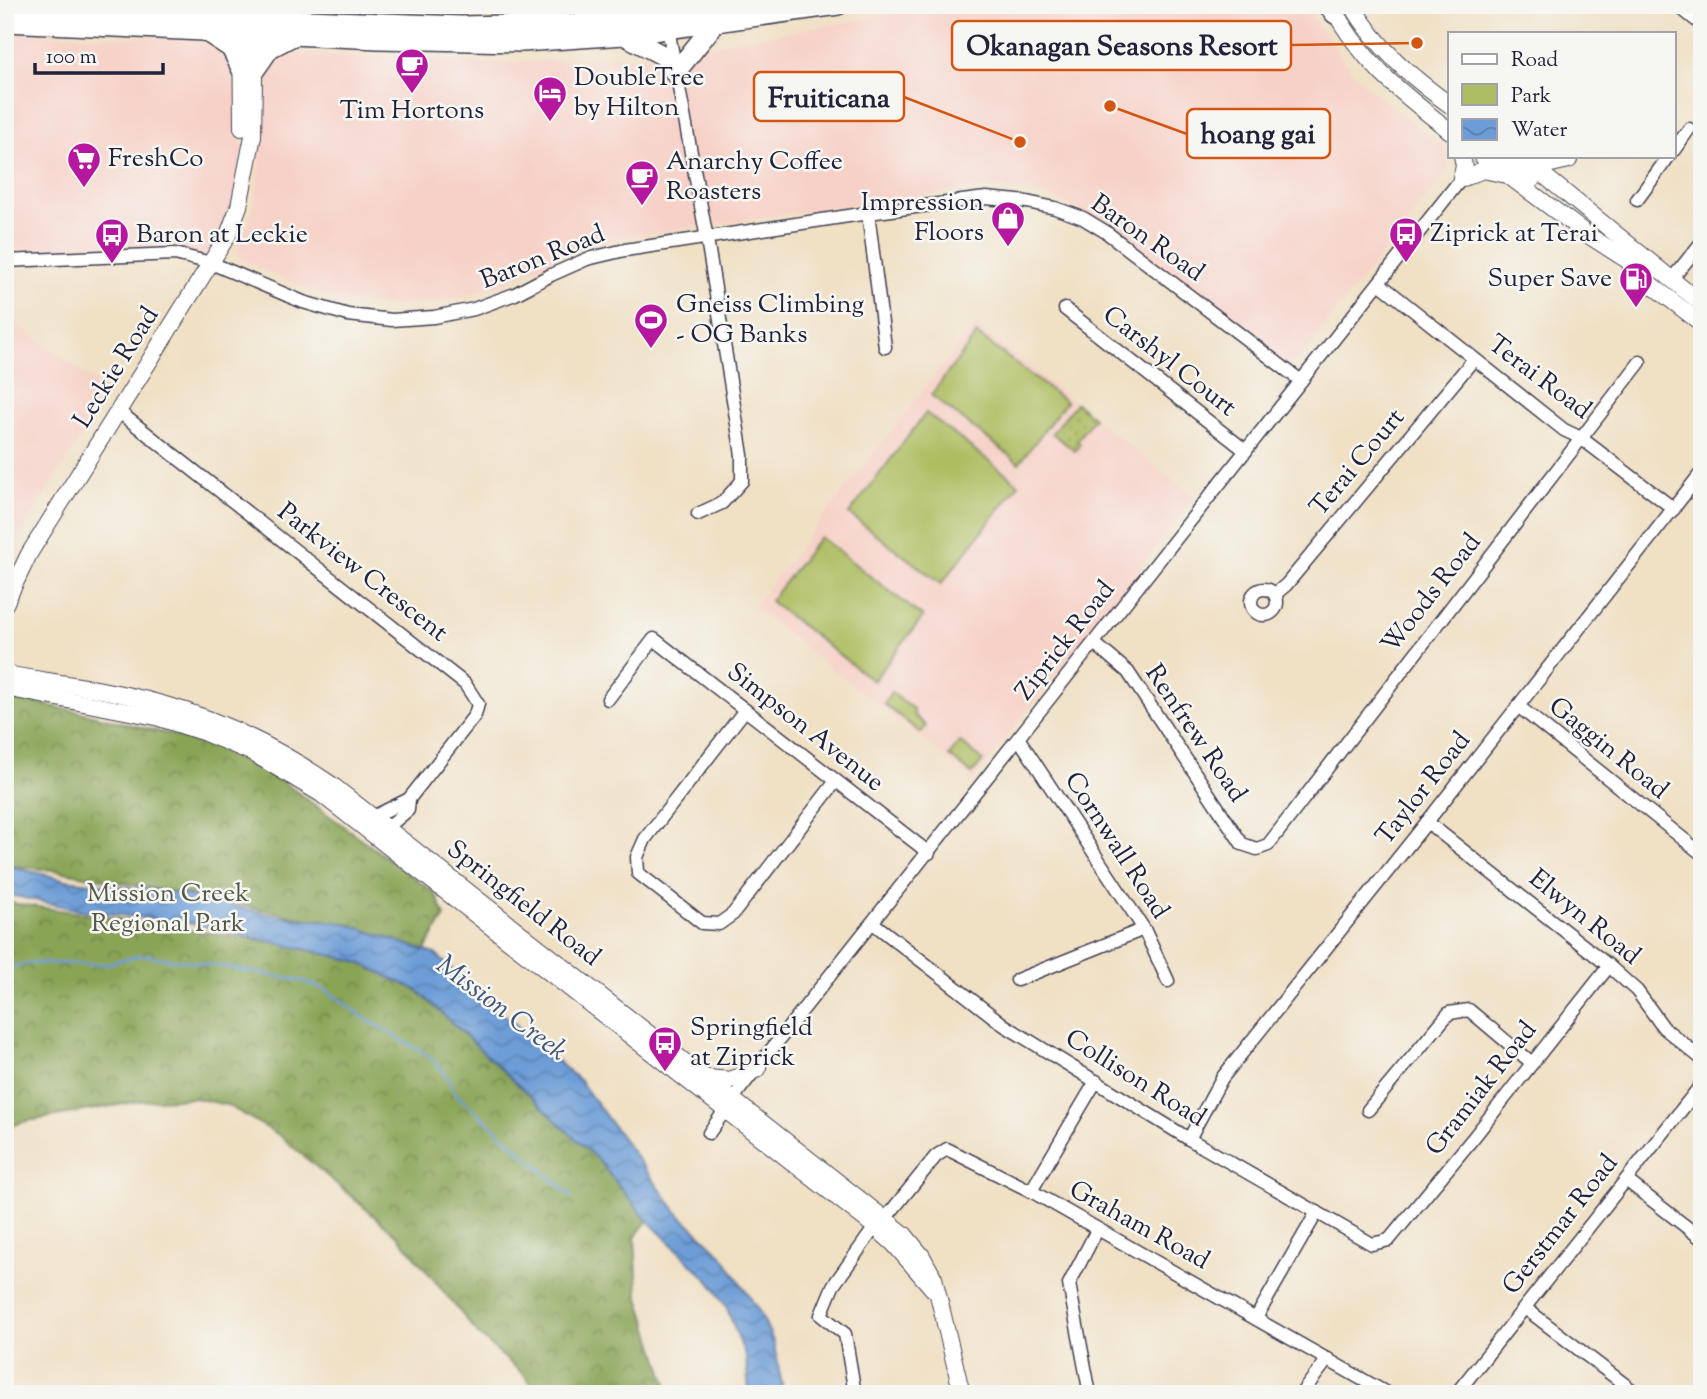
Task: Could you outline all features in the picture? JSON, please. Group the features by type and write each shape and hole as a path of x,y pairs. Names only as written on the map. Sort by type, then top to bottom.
{"highway":[{"path":"163,15 181,5"},
{"path":"277,5 299,27"},
{"path":"5,8 246,19 299,27 589,23 666,15 838,5"},
{"path":"628,19 664,56 675,73 719,14"},
{"path":"5,22 204,31 246,19"},
{"path":"204,31 231,48 248,71 270,48 299,27"}],"main road":[{"path":"1336,7 1364,56 1385,79 1410,100 1443,120"},
{"path":"1336,7 1398,65 1448,103"},
{"name":"Leckie Road","path":"5,604 29,554 228,234 239,206 249,150 242,134 248,71 246,19"},
{"path":"1461,179 1464,166 1462,158"},
{"path":"1461,179 1479,158"},
{"path":"1484,158 1702,324"},
{"path":"1502,158 1558,200 1624,242"},
{"path":"1510,158 1535,177 1553,181"},
{"path":"1524,158 1702,304"},
{"path":"1528,158 1547,165 1571,158"},
{"path":"1461,179 1483,170 1510,176"},
{"path":"1588,235 1654,279 1661,282 1671,280"},
{"name":"Springfield Road","path":"5,674 159,703 216,723 301,764 373,817 381,832 880,1223 894,1244 937,1294 962,1394"},
{"name":"Springfield Road","path":"5,688 156,716 251,752 381,832 706,1078 729,1104"},
{"path":"706,1078 730,1080 758,1069"}],"street":[{"path":"1677,5 1702,25"},
{"path":"666,15 707,239 742,455 742,481 722,503 698,514"},
{"path":"1676,147 1689,129"},
{"path":"1553,181 1571,158"},
{"path":"1636,200 1668,158"},
{"name":"Ziprick Road","path":"709,1133 729,1104 1461,179"},
{"name":"Baron Road","path":"5,261 175,254 211,263 303,302 348,315 392,320 434,317 474,310 515,295 587,259 625,250 986,198 1027,202 1083,218 1106,232 1301,381"},
{"path":"868,213 885,347"},
{"path":"1671,280 1702,242"},
{"name":"Terai Road","path":"1378,283 1564,430 1581,438 1674,509"},
{"name":"Carshyl Court","path":"1065,309 1246,451"},
{"name":"Terai Court","path":"1275,594 1286,585 1474,359"},
{"name":"Woods Road","path":"1257,849 1268,845 1640,362"},
{"name":"Parkview Crescent","path":"118,411 466,684 478,704 475,715 409,799 373,817"},
{"name":"Taylor Road","path":"1189,1139 1222,1078 1702,472"},
{"name":"Simpson Avenue","path":"608,699 654,639 929,853"},
{"name":"Renfrew Road","path":"1094,643 1128,672 1242,844 1257,849"},
{"name":"Gaggin Road","path":"1518,706 1702,854"},
{"path":"745,710 645,839 637,857 638,873 702,923 719,925 733,914 836,781"},
{"name":"Cornwall Road","path":"1018,739 1144,929 1168,981"},
{"name":"Parkview Crescent","path":"381,832 408,810 409,799"},
{"name":"Elwyn Road","path":"1427,822 1609,966 1637,991 1663,1027 1702,1059"},
{"name":"Collison Road","path":"873,923 1004,1025 1189,1139 1372,1244 1389,1240"},
{"path":"1017,980 1144,929"},
{"name":"Gramiak Road","path":"1389,1240 1609,966"},
{"path":"1368,1110 1448,1013 1469,1010 1532,1063"},
{"path":"1031,1191 1096,1081"},
{"name":"Gerstmar Road","path":"1456,1394 1702,1084"},
{"name":"Graham Road","path":"855,1394 845,1334 821,1315 833,1286 880,1223 936,1156 947,1149 1031,1191 1388,1394"},
{"path":"1626,1180 1702,1239"},
{"path":"1256,1318 1317,1212"},
{"path":"1090,1394 1069,1284 1097,1230"},
{"path":"1525,1308 1637,1394"},
{"path":"1301,1394 1328,1359"}],"shaded area":[{"path":"946,5 1307,5 1318,25 1355,75 1445,148 1448,171 1298,360 1284,362 1081,211 1057,200 1026,191 984,187 614,239 583,247 501,284 459,298 426,303 390,305 347,302 303,288 240,259 237,248 250,218 260,162 262,72 269,62 280,57 292,53 495,63 651,55"},
{"path":"5,33 209,39 226,50 237,72 237,133 244,145 233,208 209,257 172,248 5,257"},
{"path":"5,313 109,394 29,519 5,562"},
{"path":"975,324 1195,497 974,780 753,607"}],"green space":[{"path":"977,334 1066,402 1019,463 931,395"},
{"path":"1076,403 1094,418 1077,440 1080,444 1075,451 1052,433"},
{"path":"926,413 1019,484 941,584 849,514"},
{"path":"820,537 923,617 873,681 770,601"},
{"path":"891,692 914,710 914,715 926,726 921,733 884,704"},
{"path":"5,697 80,712 213,745 275,776 435,893 445,916 422,955 356,930 233,903 53,870 5,865"},
{"path":"960,742 983,761 972,774 949,756"},
{"path":"5,902 298,946 349,958 417,985 654,1212 635,1237 638,1294 670,1394 541,1394 479,1335 400,1238 279,1135 227,1105 195,1098 140,1101 22,1122 5,1129"}],"water":[{"name":"Mission Creek","path":"5,865 67,880 175,893 277,916 345,923 435,954 579,1080 677,1212 722,1255 761,1314 773,1341 784,1394 749,1394 746,1358 726,1306 710,1282 645,1218 598,1160 417,990 355,961 194,924 80,910 5,894"}],"waterway":[{"path":"5,964 106,964 141,955 303,981 328,991 366,1019 429,1056 446,1075 456,1094 572,1197"}],"place":[{"name":"Okanagan Seasons Resort","path":"1417,43"},
{"name":"Tim Hortons","path":"412,95"},
{"name":"hoang gai","path":"1110,106"},
{"name":"DoubleTree by Hilton","path":"550,123"},
{"name":"Fruiticana","path":"1020,142"},
{"name":"FreshCo","path":"84,189"},
{"name":"Anarchy Coffee Roasters","path":"642,207"},
{"name":"Impression Floors","path":"1008,248"},
{"name":"Ziprick at Terai","path":"1406,264"},
{"name":"Baron at Leckie","path":"112,265"},
{"name":"Super Save","path":"1636,309"},
{"name":"Gneiss Climbing - OG Banks","path":"651,350"},
{"name":"Springfield at Ziprick","path":"665,1073"}],"park label":[{"name":"Mission Creek Regional Park","path":"168,909"}]}
